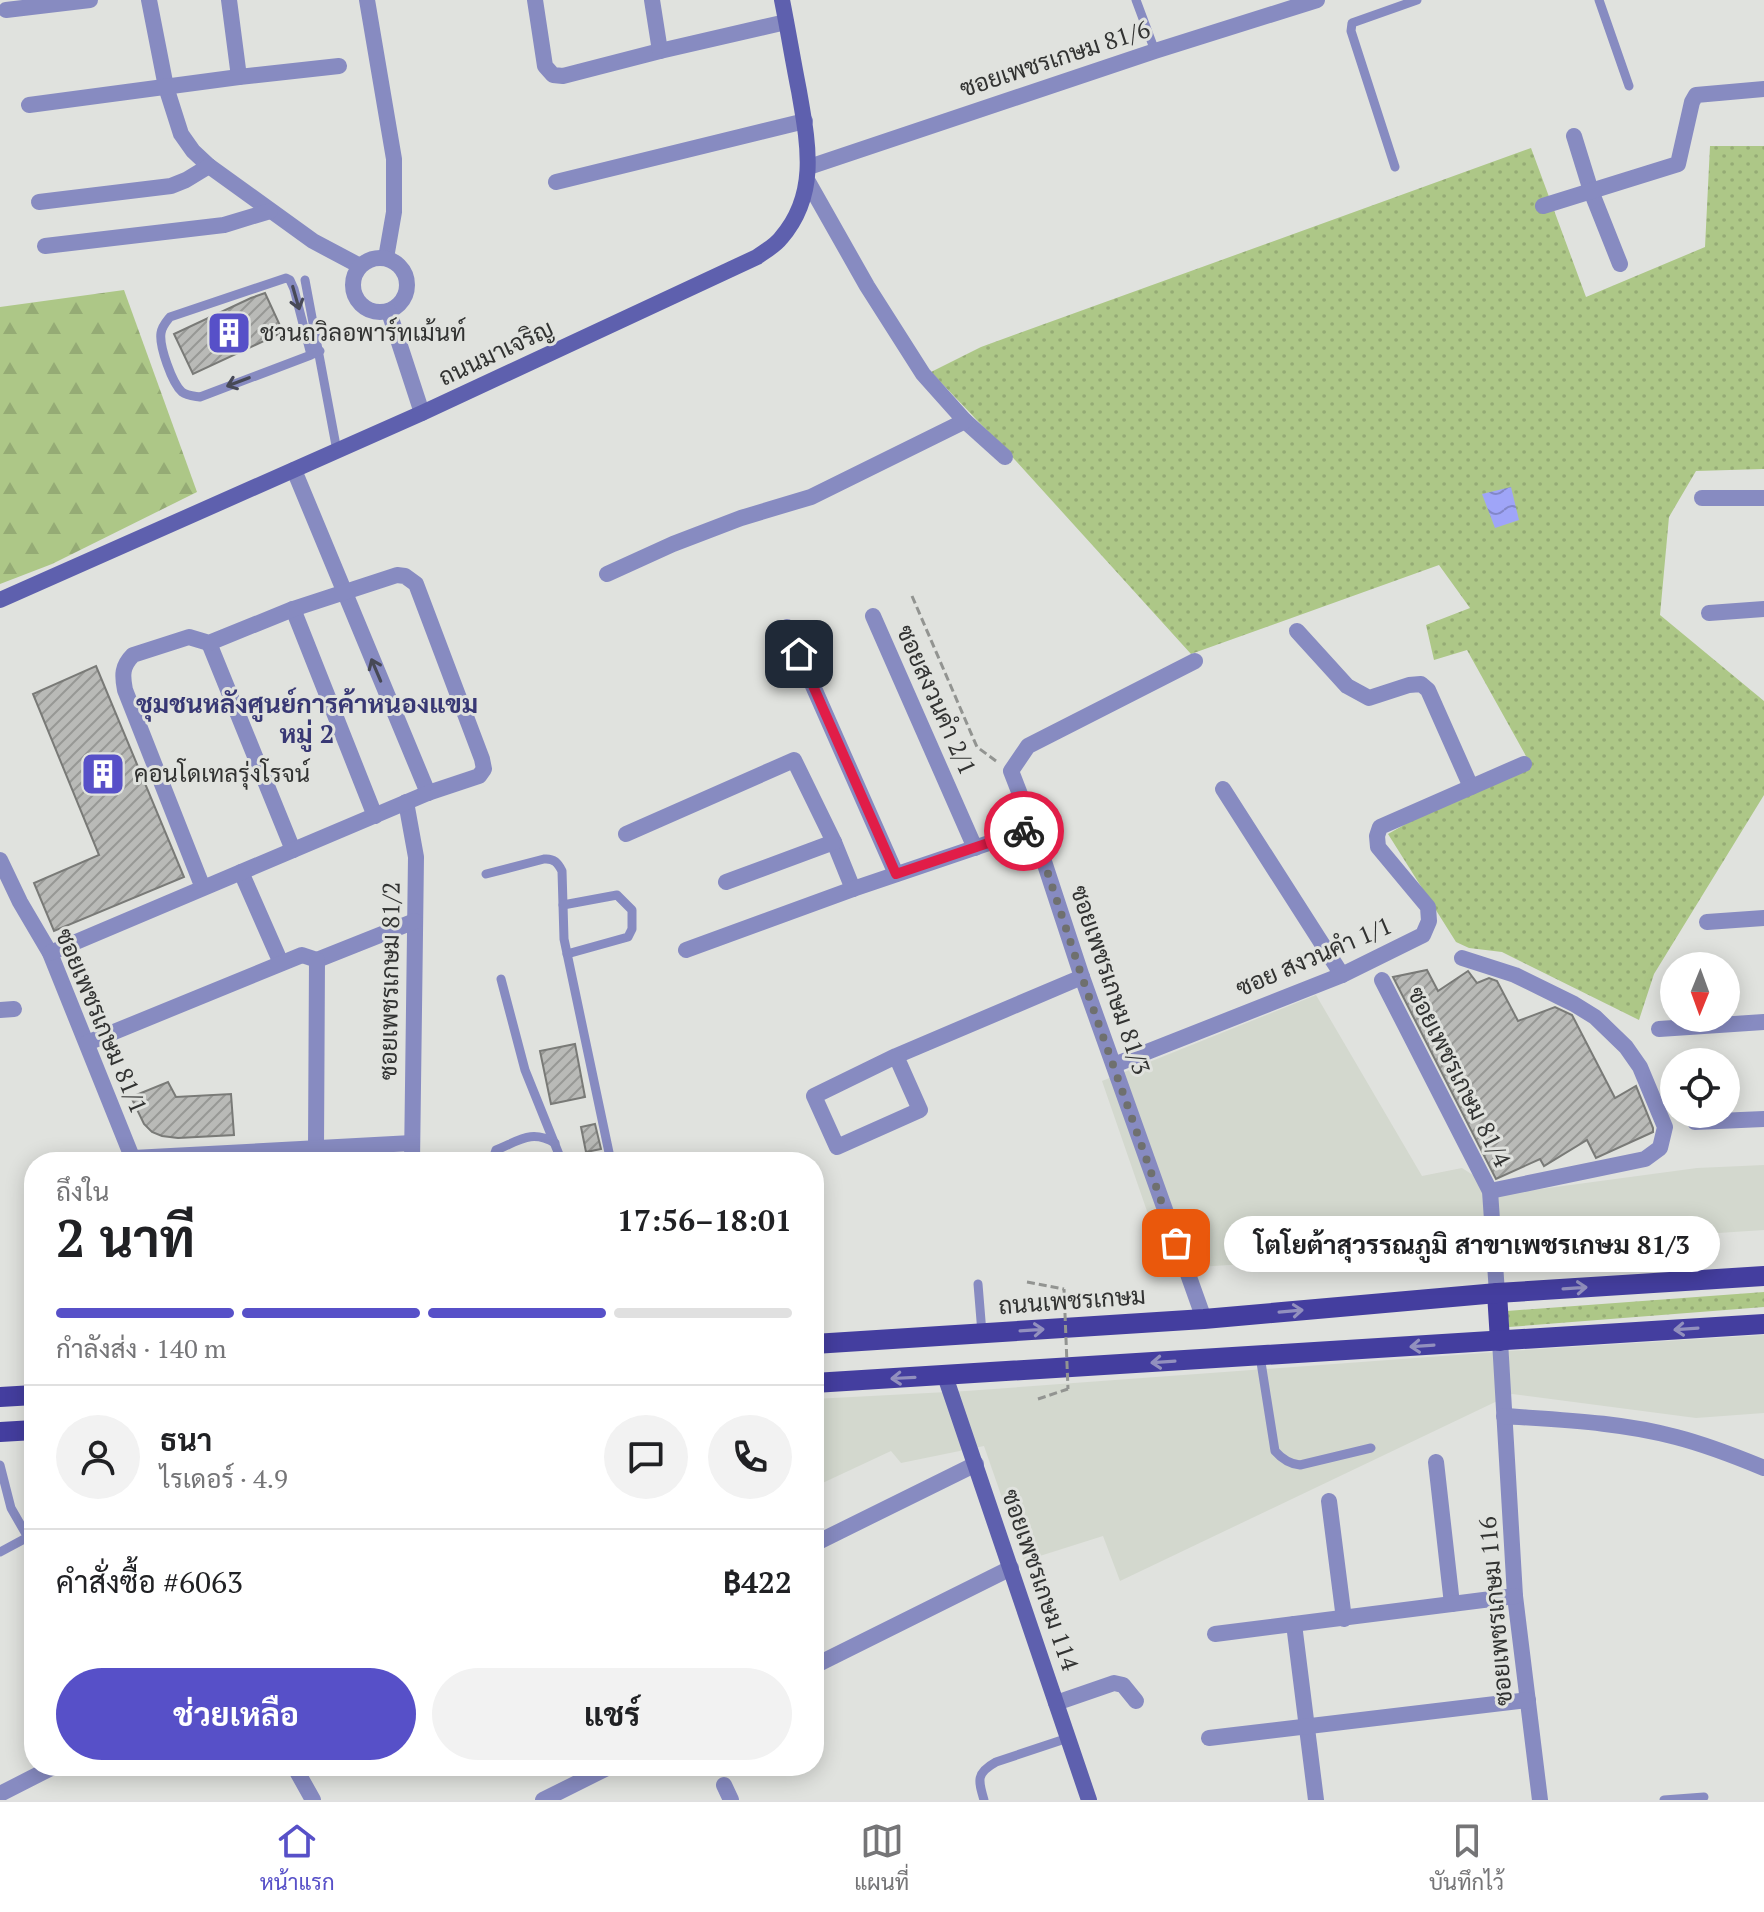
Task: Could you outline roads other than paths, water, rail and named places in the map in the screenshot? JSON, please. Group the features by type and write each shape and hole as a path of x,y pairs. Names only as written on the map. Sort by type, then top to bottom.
{"main road":[{"name":"ถนนมาเจริญ","path":"0,600 422,413 757,257 780,240 795,218 808,173 805,121 782,0"},
{"name":"ถนนเพชรเกษม","path":"824,1343 1204,1319 1497,1293 1764,1276"},
{"path":"1497,1293 1500,1341"},
{"path":"824,1382 1764,1324"},
{"name":"ซอยเพชรเกษม 114","path":"945,1376 1089,1800"},
{"path":"0,1397 24,1396"},
{"path":"0,1432 24,1431"}],"street":[{"path":"6,10 90,0"},
{"path":"149,0 166,87 181,134 193,151 313,241 360,266"},
{"path":"229,0 239,77"},
{"path":"367,0 394,159 394,212 386,258"},
{"path":"535,0 545,66 553,75 563,76 786,22"},
{"path":"652,0 660,51"},
{"name":"ซอยเพชรเกษม 81/6","path":"808,173 1155,51 1317,0"},
{"path":"29,105 339,66"},
{"path":"1543,206 1678,164 1696,95 1764,89"},
{"path":"556,182 805,121"},
{"path":"1574,136 1591,191 1620,264"},
{"path":"39,202 171,186 209,166"},
{"path":"808,173 867,286 923,374 965,421 1005,457"},
{"path":"45,246 224,225 270,211"},
{"path":"377,258 395,261 402,267 408,284 403,301 389,312 380,313 371,311 357,300 353,283 360,266 377,258"},
{"path":"389,312 422,413"},
{"path":"607,574 686,538 811,497 965,421"},
{"path":"294,470 428,793"},
{"path":"1702,498 1764,498"},
{"path":"50,953 406,802 479,776 484,769 416,584 405,576 397,575 343,591 209,643 189,637 133,655 127,661 123,669 125,690 203,888"},
{"path":"293,609 375,816"},
{"path":"1709,613 1764,609"},
{"name":"ซอยสงวนคำ 2/1","path":"873,616 975,848"},
{"path":"787,627 896,874"},
{"path":"1297,631 1347,686 1369,698 1409,685 1421,684 1428,690 1471,787 1524,764"},
{"path":"209,643 293,850"},
{"name":"ซอยเพชรเกษม 81/3","path":"1195,661 1028,746 1011,771 1204,1319"},
{"path":"626,834 794,760 853,889"},
{"name":"ซอย สงวนคำ 1/1","path":"1114,1065 1342,975 1423,935 1429,921 1428,907 1378,847 1377,836 1380,827 1471,787"},
{"path":"1223,789 1342,975"},
{"name":"ซอยเพชรเกษม 81/2","path":"406,802 416,857 412,1152"},
{"path":"686,950 1033,828"},
{"path":"726,882 834,842"},
{"name":"ซอยเพชรเกษม 81/1","path":"0,860 50,953 130,1152"},
{"path":"241,872 281,963"},
{"path":"1707,922 1764,918"},
{"path":"87,1043 302,955 317,960 415,921"},
{"path":"1462,958 1515,975 1595,1017 1626,1047 1640,1067 1665,1127 1660,1148 1645,1159 1490,1191"},
{"path":"316,1148 317,960"},
{"path":"896,1056 920,1110 837,1147 814,1096 896,1056 1082,977"},
{"name":"ซอยเพชรเกษม 81/4","path":"1382,980 1490,1191 1497,1293"},
{"path":"1659,1029 1764,1022"},
{"path":"1740,1120 1764,1119"},
{"path":"255,1152 412,1143"},
{"name":"ซอยเพชรเกษม 116","path":"1500,1341 1515,1596 1540,1800"},
{"path":"1504,1416 1589,1422 1673,1436 1712,1447 1764,1468"},
{"path":"1436,1462 1452,1604"},
{"path":"824,1539 976,1464"},
{"path":"1329,1501 1344,1619"},
{"path":"824,1661 1011,1568"},
{"path":"1215,1634 1515,1596"},
{"path":"1294,1624 1316,1800"},
{"path":"1056,1703 1114,1683 1123,1685 1136,1701"},
{"path":"1209,1738 1528,1700"},
{"path":"0,1794 35,1776"},
{"path":"301,1776 313,1800"},
{"path":"543,1800 591,1776"}],"lane":[{"path":"1136,0 1155,51"},
{"path":"1395,167 1351,31 1352,23 1417,0"},
{"path":"1599,0 1629,86"},
{"path":"286,278 294,289 315,353 200,397 190,396 181,391 173,378 161,342 161,329 170,317 286,278"},
{"path":"305,280 315,353 337,451"},
{"path":"486,874 550,859 562,871 563,928 567,954 609,1152"},
{"path":"563,905 617,895 632,910 632,929 628,937 567,954"},
{"path":"501,979 525,1070 558,1152"},
{"path":"495,1152 533,1135 555,1143"},
{"path":"978,1284 982,1333"},
{"path":"1260,1356 1275,1451 1282,1458 1300,1465 1371,1448"},
{"path":"0,1465 11,1508 24,1530"},
{"path":"0,1552 24,1539"},
{"path":"984,1800 979,1783 987,1767 1068,1738"},
{"path":"1664,1800 1704,1797"}],"water":[{"path":"1511,487 1519,520 1495,528 1482,494"}],"place":[{"name":"ชวนถวิลอพาร์ทเม้นท์","path":"229,333"},
{"name":"คอนโดเทลรุ่งโรจน์","path":"103,774"},
{"name":"โตโยต้าสุวรรณภูมิ สาขาเพชรเกษม 81/3","path":"1176,1243"}],"district":[{"name":"ชุมชนหลังศูนย์การค้าหนองแขม หมู่ 2","path":"307,719"}]}
